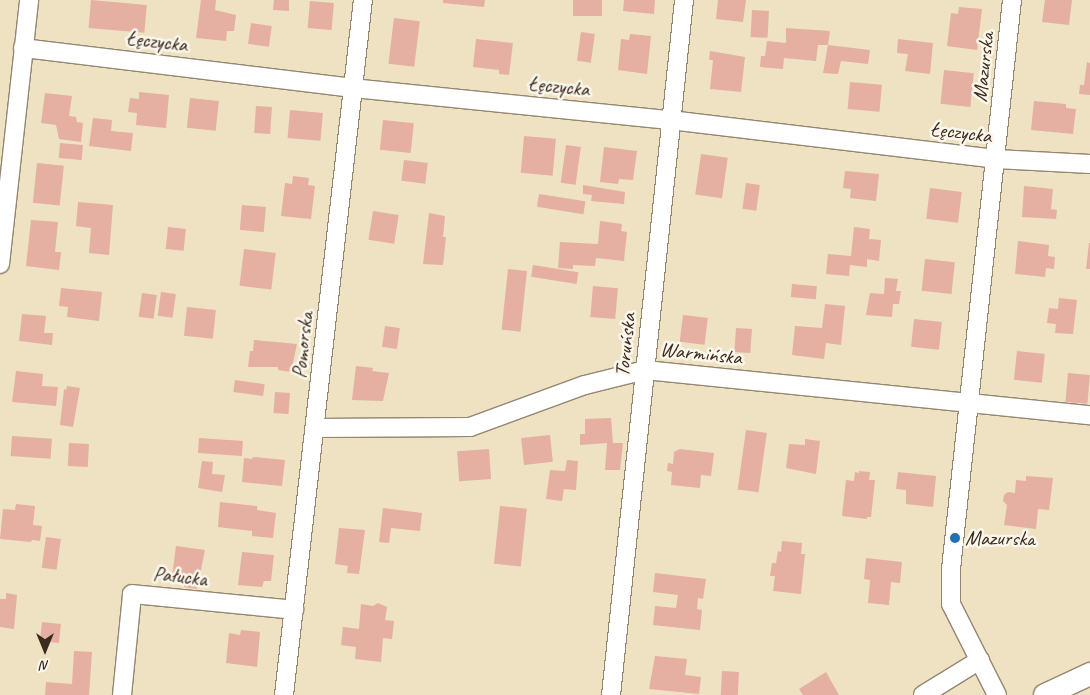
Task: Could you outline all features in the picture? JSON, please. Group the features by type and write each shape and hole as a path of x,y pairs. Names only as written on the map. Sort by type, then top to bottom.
{"street":[{"path":"0,264 29,0"},
{"name":"Pomorska","path":"284,695 363,0"},
{"name":"Toruńska","path":"611,695 684,0"},
{"name":"Mazurska","path":"997,695 951,604 951,569 1012,0"},
{"name":"Łęczycka","path":"23,48 353,88 670,120 996,159 1090,164"},
{"name":"Warmińska","path":"315,428 470,427 585,385 645,370 1090,415"},
{"name":"Pałucka","path":"122,695 132,594 294,610"},
{"path":"923,695 980,660"},
{"path":"1045,695 1090,674"}],"building":[{"path":"91,0 147,5 144,33 89,28"},
{"path":"201,0 216,0 215,10 236,15 234,31 227,31 226,41 196,38"},
{"path":"274,0 289,0 289,11 273,10"},
{"path":"443,0 485,0 484,7 443,3"},
{"path":"573,0 602,0 602,16 573,16"},
{"path":"624,0 655,0 654,14 623,11"},
{"path":"718,0 746,0 743,22 716,19"},
{"path":"1045,0 1072,0 1069,25 1042,22"},
{"path":"310,1 334,3 332,30 308,28"},
{"path":"959,7 982,9 977,50 947,46 951,13 958,14"},
{"path":"752,10 769,11 768,38 751,37"},
{"path":"394,18 420,21 414,67 388,64"},
{"path":"251,23 272,26 269,47 248,44"},
{"path":"786,28 830,31 828,45 818,45 816,61 784,58 783,69 760,67 761,56 765,56 767,41 786,43"},
{"path":"581,32 595,34 591,63 577,61"},
{"path":"630,34 651,36 647,74 618,70 621,39 629,40"},
{"path":"476,39 513,43 509,75 499,74 499,70 473,67"},
{"path":"898,39 933,43 930,74 905,71 908,54 897,53"},
{"path":"828,45 870,50 868,64 841,61 838,74 823,73"},
{"path":"710,51 745,57 741,92 710,89 713,60 709,60"},
{"path":"1087,62 1090,63 1090,95 1079,94 1080,85 1084,85"},
{"path":"944,70 974,73 970,107 940,104"},
{"path":"850,82 882,85 880,112 848,109"},
{"path":"139,92 169,95 166,128 136,125 137,113 128,112 130,98 139,99"},
{"path":"45,93 72,96 69,116 76,117 77,122 83,123 81,142 59,139 56,125 41,123"},
{"path":"190,98 219,101 216,131 187,128"},
{"path":"1034,101 1066,104 1066,108 1076,109 1073,134 1031,130"},
{"path":"256,106 272,107 270,134 254,133"},
{"path":"290,110 323,113 320,141 288,138"},
{"path":"93,118 112,120 111,131 133,133 131,151 89,146"},
{"path":"383,120 414,123 411,153 380,150"},
{"path":"524,136 556,139 553,176 521,173"},
{"path":"60,143 83,145 82,160 59,158"},
{"path":"566,145 581,147 576,185 561,183"},
{"path":"604,147 637,151 633,180 619,179 618,184 600,182"},
{"path":"701,154 728,158 722,198 695,195"},
{"path":"404,160 428,163 425,184 401,181"},
{"path":"37,163 64,166 60,206 33,203"},
{"path":"845,171 879,174 876,201 850,198 851,189 843,188"},
{"path":"293,176 309,178 308,185 315,186 311,219 281,216 285,183 292,184"},
{"path":"746,183 760,185 756,211 742,209"},
{"path":"583,185 625,192 624,204 591,201 592,195 583,194"},
{"path":"1024,186 1053,189 1051,209 1057,210 1056,219 1022,217"},
{"path":"930,188 962,192 958,223 926,219"},
{"path":"539,194 585,201 583,214 537,207"},
{"path":"78,202 113,205 109,255 89,253 91,228 76,226"},
{"path":"242,205 266,207 264,232 240,230"},
{"path":"373,211 399,215 394,244 368,240"},
{"path":"429,213 445,216 443,237 446,237 443,265 423,264"},
{"path":"31,220 58,222 55,252 61,252 59,270 26,266"},
{"path":"600,221 622,224 621,231 627,232 624,261 596,258 595,266 573,265 573,269 558,268 560,242 598,244"},
{"path":"168,227 186,229 184,251 166,249"},
{"path":"854,227 870,229 869,239 881,240 879,261 867,259 867,267 850,265 849,276 826,274 828,254 851,256"},
{"path":"1018,241 1049,245 1048,256 1055,257 1054,269 1046,268 1045,277 1015,274"},
{"path":"1089,243 1090,269 1086,269"},
{"path":"244,249 276,253 271,290 239,286"},
{"path":"925,259 955,262 951,294 922,291"},
{"path":"533,265 578,272 577,284 531,277"},
{"path":"508,269 527,271 521,332 502,330"},
{"path":"885,278 898,279 896,291 901,291 899,304 893,304 892,317 866,315 870,293 884,294"},
{"path":"792,284 817,286 816,299 791,297"},
{"path":"593,286 618,288 615,319 590,317"},
{"path":"61,288 102,292 99,321 67,317 68,307 59,306"},
{"path":"161,292 176,294 173,318 158,316"},
{"path":"142,293 157,295 154,319 139,317"},
{"path":"1059,298 1077,300 1073,334 1055,333 1056,324 1047,323 1049,308 1058,309"},
{"path":"825,304 845,306 841,345 826,343 824,359 792,355 795,326 822,328"},
{"path":"187,307 216,310 213,339 184,336"},
{"path":"22,314 46,316 44,333 53,333 52,345 19,341"},
{"path":"683,315 708,318 705,345 680,342"},
{"path":"914,319 942,322 939,350 911,347"},
{"path":"385,326 400,328 397,349 382,347"},
{"path":"736,328 752,329 750,353 734,352"},
{"path":"254,340 297,344 291,372 278,370 278,367 248,367 250,351 253,351"},
{"path":"1017,351 1045,354 1042,383 1014,380"},
{"path":"356,366 373,368 372,371 389,373 383,401 352,400"},
{"path":"16,371 43,374 42,386 58,387 56,406 12,402"},
{"path":"1068,373 1090,375 1087,404 1065,402"},
{"path":"235,380 265,384 263,396 233,392"},
{"path":"67,386 80,388 73,427 60,425 64,389 66,390"},
{"path":"275,392 290,393 288,414 274,413"},
{"path":"611,418 613,443 623,443 620,470 605,470 607,443 580,445 580,434 585,434 585,419"},
{"path":"746,430 767,433 758,492 738,489"},
{"path":"550,435 553,462 524,465 521,438"},
{"path":"12,436 52,439 51,459 11,456"},
{"path":"199,438 243,441 242,456 198,453"},
{"path":"805,439 820,441 816,474 786,468 789,444 805,445"},
{"path":"69,443 89,444 88,467 68,466"},
{"path":"489,449 491,479 459,481 457,451"},
{"path":"680,449 714,453 711,476 701,475 700,488 671,485 672,472 667,471 668,463 673,464 674,452"},
{"path":"253,457 285,460 282,486 242,482 244,458 252,459"},
{"path":"567,460 578,461 576,490 564,489 562,501 546,499 550,470 565,471"},
{"path":"202,461 213,462 212,474 225,475 222,492 198,488"},
{"path":"859,471 870,472 869,480 875,480 871,517 867,517 867,519 842,516 846,480 854,481 855,472 859,473"},
{"path":"898,472 936,476 933,507 906,504 906,490 896,489"},
{"path":"1026,476 1053,478 1049,510 1038,509 1036,529 1004,525 1007,505 1003,501 1004,495 1008,492 1015,493 1016,480 1026,481"},
{"path":"220,502 257,506 257,510 276,513 273,538 252,536 252,531 218,527"},
{"path":"16,504 35,506 33,525 42,526 40,541 0,539 3,509 15,510"},
{"path":"500,506 527,509 521,567 494,564"},
{"path":"383,508 422,513 420,531 391,528 389,543 379,542"},
{"path":"339,528 365,530 359,574 347,573 348,566 335,564"},
{"path":"46,537 61,539 57,570 42,568"},
{"path":"782,541 802,543 801,554 805,554 801,594 773,591 775,576 770,576 772,563 776,563 778,551 781,552"},
{"path":"176,546 205,550 197,589 184,587 185,578 172,577"},
{"path":"242,552 274,555 271,581 264,581 262,587 238,585"},
{"path":"866,558 902,562 900,583 891,582 889,605 868,603 870,580 864,579"},
{"path":"655,573 706,579 703,599 698,598 697,609 702,610 700,630 653,625 655,606 676,608 678,595 653,592"},
{"path":"6,593 17,595 14,629 0,627 0,599 6,599"},
{"path":"378,603 387,607 385,620 394,621 392,639 383,638 381,662 355,659 356,647 341,645 343,627 359,629 361,604 373,606"},
{"path":"42,622 61,624 59,643 40,641"},
{"path":"241,630 260,632 257,667 226,663 229,633 240,635"},
{"path":"74,651 92,652 89,695 45,695 46,682 72,684"},
{"path":"655,656 687,659 685,675 701,677 699,694 649,689"},
{"path":"722,671 739,672 738,695 721,695"},
{"path":"826,672 839,695 803,695 799,689"}],"place":[{"name":"Mazurska","path":"955,538"}]}
